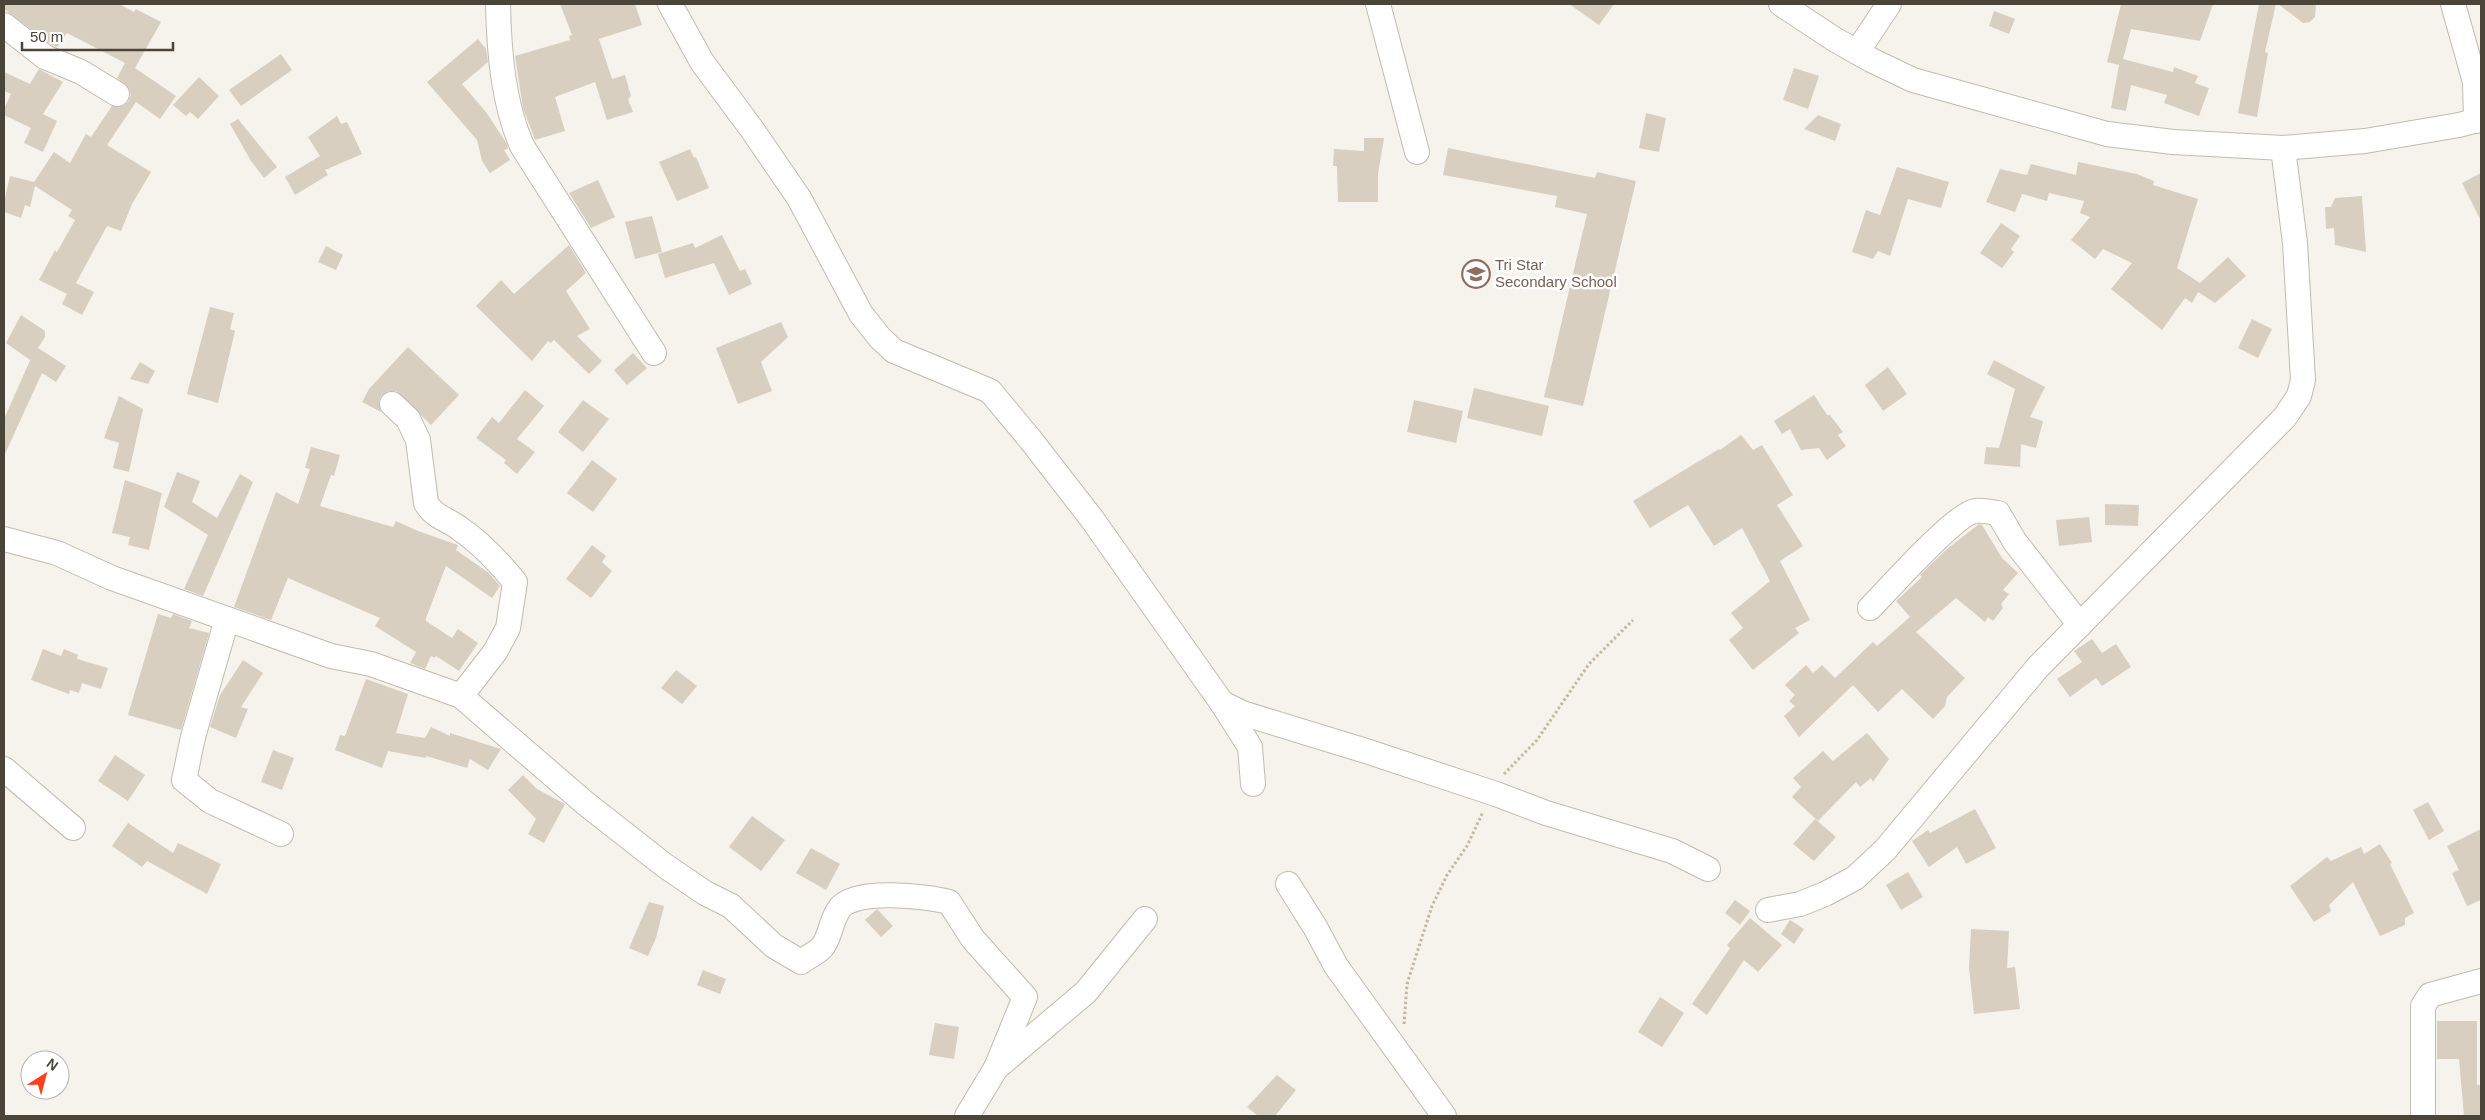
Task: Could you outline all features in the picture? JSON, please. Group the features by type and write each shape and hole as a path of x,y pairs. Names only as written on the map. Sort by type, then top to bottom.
{"street":[{"path":"498,4 507,104 513,126 522,146 654,353"},
{"path":"670,4 702,62 751,128 799,198 861,314 880,338 894,351 990,391 1092,519 1222,703 1250,747 1254,784"},
{"path":"1378,4 1417,152"},
{"path":"1781,4 1857,52 1913,80 2107,134 2173,142 2283,148 2365,141 2478,120 2476,82 2453,4"},
{"path":"1857,52 1889,4"},
{"path":"4,25 45,57 81,72 116,94"},
{"path":"1768,910 1800,904 1825,894 1855,878 1884,850 2038,667 2285,417 2298,396 2303,380 2295,243 2283,148"},
{"path":"392,404 408,419 418,440 426,503 430,510 436,516 447,519 461,528 492,554 515,582 508,628 495,652 461,696"},
{"path":"1870,608 1933,542 1974,511 1998,513 2015,542 2080,625"},
{"path":"4,540 57,553 112,578 331,656 371,664 461,696 599,814 664,865 706,893 731,906 774,946 801,962 823,947 834,916 842,905 874,895 930,897 949,902 973,939 1025,997 996,1068 967,1116"},
{"path":"227,619 193,737 184,780 210,802 281,834"},
{"path":"1222,703 1242,713 1375,753 1546,813 1672,851 1708,869"},
{"path":"4,770 73,828"},
{"path":"1288,884 1315,927 1336,966 1402,1057 1424,1091 1444,1116"},
{"path":"996,1068 1086,992 1145,919"},
{"path":"2423,1116 2423,1006 2430,995 2481,981"}],"path":[{"path":"1402,1057 1407,984 1432,906 1447,875 1467,846 1481,815 1496,794 1505,770 1536,740 1589,664 1633,620"}],"building":[{"path":"4,4 119,4 134,12 136,9 161,22 135,68 176,96 160,119 136,102 107,145 151,172 132,204 121,231 107,226 76,283 94,292 82,315 62,304 67,294 39,280 55,250 57,252 75,220 68,216 72,210 35,186 30,207 25,205 21,218 4,212 4,202 10,176 34,182 54,152 70,163 86,134 91,137 112,106 123,106 128,102 131,95 129,88 117,78 125,63 67,33 57,47 52,45 4,9"},
{"path":"560,4 635,4 642,25 599,39 612,79 625,75 631,96 628,99 633,112 607,120 595,82 555,97 565,131 535,140 523,108 515,56 570,40 569,36 572,35"},
{"path":"1569,4 1614,4 1599,25"},
{"path":"2121,4 2213,4 2200,41 2131,29 2123,59 2173,72 2174,67 2198,76 2195,83 2209,88 2199,116 2164,103 2167,95 2131,85 2126,111 2111,108 2119,65 2107,62"},
{"path":"2259,4 2276,4 2265,52 2268,53 2257,117 2238,113"},
{"path":"2278,4 2316,4 2315,17 2310,22 2303,23"},
{"path":"1994,11 2015,19 2009,34 1989,26"},
{"path":"478,39 486,49 488,62 462,84 486,112 507,144 508,149 504,150 510,160 490,173 482,161 477,140 427,82"},
{"path":"281,54 292,70 241,106 229,90"},
{"path":"1794,68 1819,76 1808,109 1783,100"},
{"path":"39,69 63,82 43,114 57,121 43,152 24,143 31,128 4,115 4,109 11,94 4,91 4,72 30,84"},
{"path":"199,77 219,96 198,119 190,112 186,116 173,105"},
{"path":"1646,113 1666,118 1659,152 1639,148"},
{"path":"1818,115 1841,124 1835,141 1804,129"},
{"path":"337,116 341,124 347,122 362,154 325,170 328,175 295,195 285,177 320,156 308,137"},
{"path":"238,119 277,167 264,178 251,161 230,124"},
{"path":"1364,138 1384,138 1378,174 1378,202 1338,202 1337,166 1333,166 1334,149 1364,151"},
{"path":"1448,148 1595,178 1597,172 1636,181 1583,406 1544,397 1587,214 1555,207 1557,196 1443,175"},
{"path":"690,149 694,158 696,157 709,188 677,201 659,162"},
{"path":"2078,162 2137,174 2154,181 2153,185 2198,199 2177,268 2200,283 2228,257 2246,276 2215,303 2198,292 2192,303 2185,298 2162,330 2111,289 2132,263 2103,249 2095,259 2071,240 2090,217 2080,213 2084,201 2049,193 2047,201 2022,194 2015,212 1986,202 2000,169 2027,175 2031,164 2076,175"},
{"path":"1897,167 1949,182 1941,208 1908,199 1890,256 1878,251 1873,259 1852,252 1866,210 1880,215"},
{"path":"2481,173 2481,221 2462,183"},
{"path":"598,180 615,217 591,228 569,193"},
{"path":"2362,196 2366,252 2335,245 2334,228 2326,229 2325,207 2331,207 2335,198"},
{"path":"652,216 662,252 635,259 625,222"},
{"path":"2001,223 2020,236 2011,249 2014,252 2002,268 1980,253"},
{"path":"722,235 740,271 745,269 752,284 729,295 714,263 665,278 658,254 693,243 695,248"},
{"path":"569,245 586,273 566,291 590,329 577,336 602,361 589,374 554,340 551,343 548,341 532,361 476,306 501,280 514,294"},
{"path":"326,246 343,255 336,270 318,262"},
{"path":"210,307 234,313 230,329 235,331 218,403 187,394"},
{"path":"21,315 45,331 45,337 38,348 66,366 56,382 42,373 4,456 4,419 32,356 30,360 6,343"},
{"path":"2252,319 2272,329 2258,358 2238,348"},
{"path":"781,322 788,337 761,362 772,391 738,404 716,348"},
{"path":"408,347 459,395 431,425 396,391 388,391 382,395 379,401 381,412 362,402 369,389"},
{"path":"633,353 647,368 627,385 614,370"},
{"path":"1994,360 2045,387 2030,417 2043,421 2036,448 2021,444 2020,467 1984,464 1986,447 1999,448 2015,389 1987,374"},
{"path":"140,362 155,371 148,384 130,379"},
{"path":"1888,367 1907,394 1883,411 1865,385"},
{"path":"1474,388 1549,406 1542,436 1467,418"},
{"path":"525,390 544,406 517,439 535,452 517,474 504,463 506,460 476,438 492,417 499,423"},
{"path":"1814,395 1827,415 1830,415 1843,432 1838,435 1846,446 1827,460 1819,448 1801,450 1790,429 1782,434 1774,421"},
{"path":"119,396 143,409 129,472 113,468 119,443 104,438"},
{"path":"583,400 609,419 583,452 558,432"},
{"path":"1414,400 1463,411 1456,443 1407,432"},
{"path":"1741,435 1753,450 1762,445 1793,495 1777,505 1803,546 1780,561 1810,620 1795,628 1799,633 1753,670 1729,640 1743,628 1731,613 1770,581 1742,528 1714,546 1688,505 1650,528 1633,501 1720,450"},
{"path":"311,447 340,455 334,476 331,475 320,506 393,527 396,521 458,545 456,550 489,573 500,586 492,598 446,566 426,621 452,638 458,629 478,643 459,671 436,656 435,658 431,656 425,669 410,663 416,652 375,626 380,618 288,578 271,620 234,607 276,492 298,504 310,469 305,468"},
{"path":"592,460 617,479 593,512 567,493"},
{"path":"177,472 200,481 192,502 217,518 240,474 253,482 203,596 184,589 208,535 164,507"},
{"path":"125,480 162,493 149,550 128,545 130,537 112,533"},
{"path":"2105,504 2139,505 2138,526 2105,525"},
{"path":"2089,517 2092,542 2059,546 2056,520"},
{"path":"1979,524 1982,525 2002,558 2018,573 2003,590 2009,594 2001,604 2003,608 1993,621 1988,617 1985,622 1956,598 1916,632 1965,678 1947,697 1945,706 1933,719 1902,689 1878,712 1853,685 1799,737 1784,716 1795,706 1789,701 1795,695 1785,685 1806,665 1813,673 1822,665 1835,678 1873,642 1877,646 1910,617 1896,601 1922,577 1920,575 1947,549"},
{"path":"592,545 606,556 602,562 612,571 591,598 566,579"},
{"path":"158,614 171,618 173,614 192,621 189,628 209,633 181,730 128,715"},
{"path":"2092,639 2102,653 2116,644 2131,667 2102,686 2096,678 2070,697 2057,679 2082,662 2074,651"},
{"path":"43,649 61,656 64,649 78,655 77,659 108,668 101,689 82,683 79,693 70,690 69,694 31,680"},
{"path":"243,660 263,673 241,707 248,709 236,738 210,727 220,695"},
{"path":"676,670 697,686 682,704 661,688"},
{"path":"366,679 408,694 396,733 425,738 431,727 450,736 450,733 501,749 488,770 470,759 467,768 426,756 426,758 388,751 382,768 335,750 340,735 345,736"},
{"path":"1867,733 1889,759 1873,782 1871,778 1860,787 1856,782 1818,821 1792,797 1801,787 1793,778 1823,751 1833,761"},
{"path":"273,750 294,758 282,790 261,782"},
{"path":"115,755 145,775 128,801 98,781"},
{"path":"523,775 537,789 565,804 544,843 528,834 536,819 508,790"},
{"path":"2428,802 2444,831 2429,840 2413,810"},
{"path":"1975,809 1996,848 1966,864 1957,847 1929,867 1912,841 1928,830 1930,833"},
{"path":"752,816 785,840 761,871 729,847"},
{"path":"1815,819 1836,837 1814,861 1793,844"},
{"path":"128,823 173,853 178,843 221,864 207,894 147,861 142,867 112,846"},
{"path":"2481,829 2481,900 2467,906 2452,873 2459,870 2447,846"},
{"path":"2380,844 2392,863 2390,864 2414,913 2405,918 2405,925 2380,936 2353,882 2329,905 2331,911 2314,922 2290,886 2327,857 2331,861 2361,847 2364,854"},
{"path":"811,848 840,864 826,890 796,873"},
{"path":"1908,872 1923,897 1901,910 1886,885"},
{"path":"1735,900 1750,911 1740,925 1725,913"},
{"path":"649,902 664,906 656,938 648,956 629,948"},
{"path":"877,909 893,926 881,937 865,920"},
{"path":"1750,918 1782,945 1758,972 1744,960 1707,1015 1692,1004 1730,948 1727,945"},
{"path":"1790,920 1804,929 1794,944 1781,934"},
{"path":"1971,929 2009,931 2007,968 2015,967 2020,1009 1974,1014 1969,968"},
{"path":"703,970 726,979 720,994 697,985"},
{"path":"1660,997 1684,1013 1662,1047 1638,1032"},
{"path":"2437,1021 2477,1021 2477,1085 2481,1085 2481,1116 2464,1116 2459,1059 2437,1059"},
{"path":"935,1023 959,1027 954,1059 929,1055"},
{"path":"1277,1075 1296,1090 1275,1116 1258,1116 1247,1107"}],"place":[{"name":"Tri Star Secondary School","path":"1476,274"}]}
